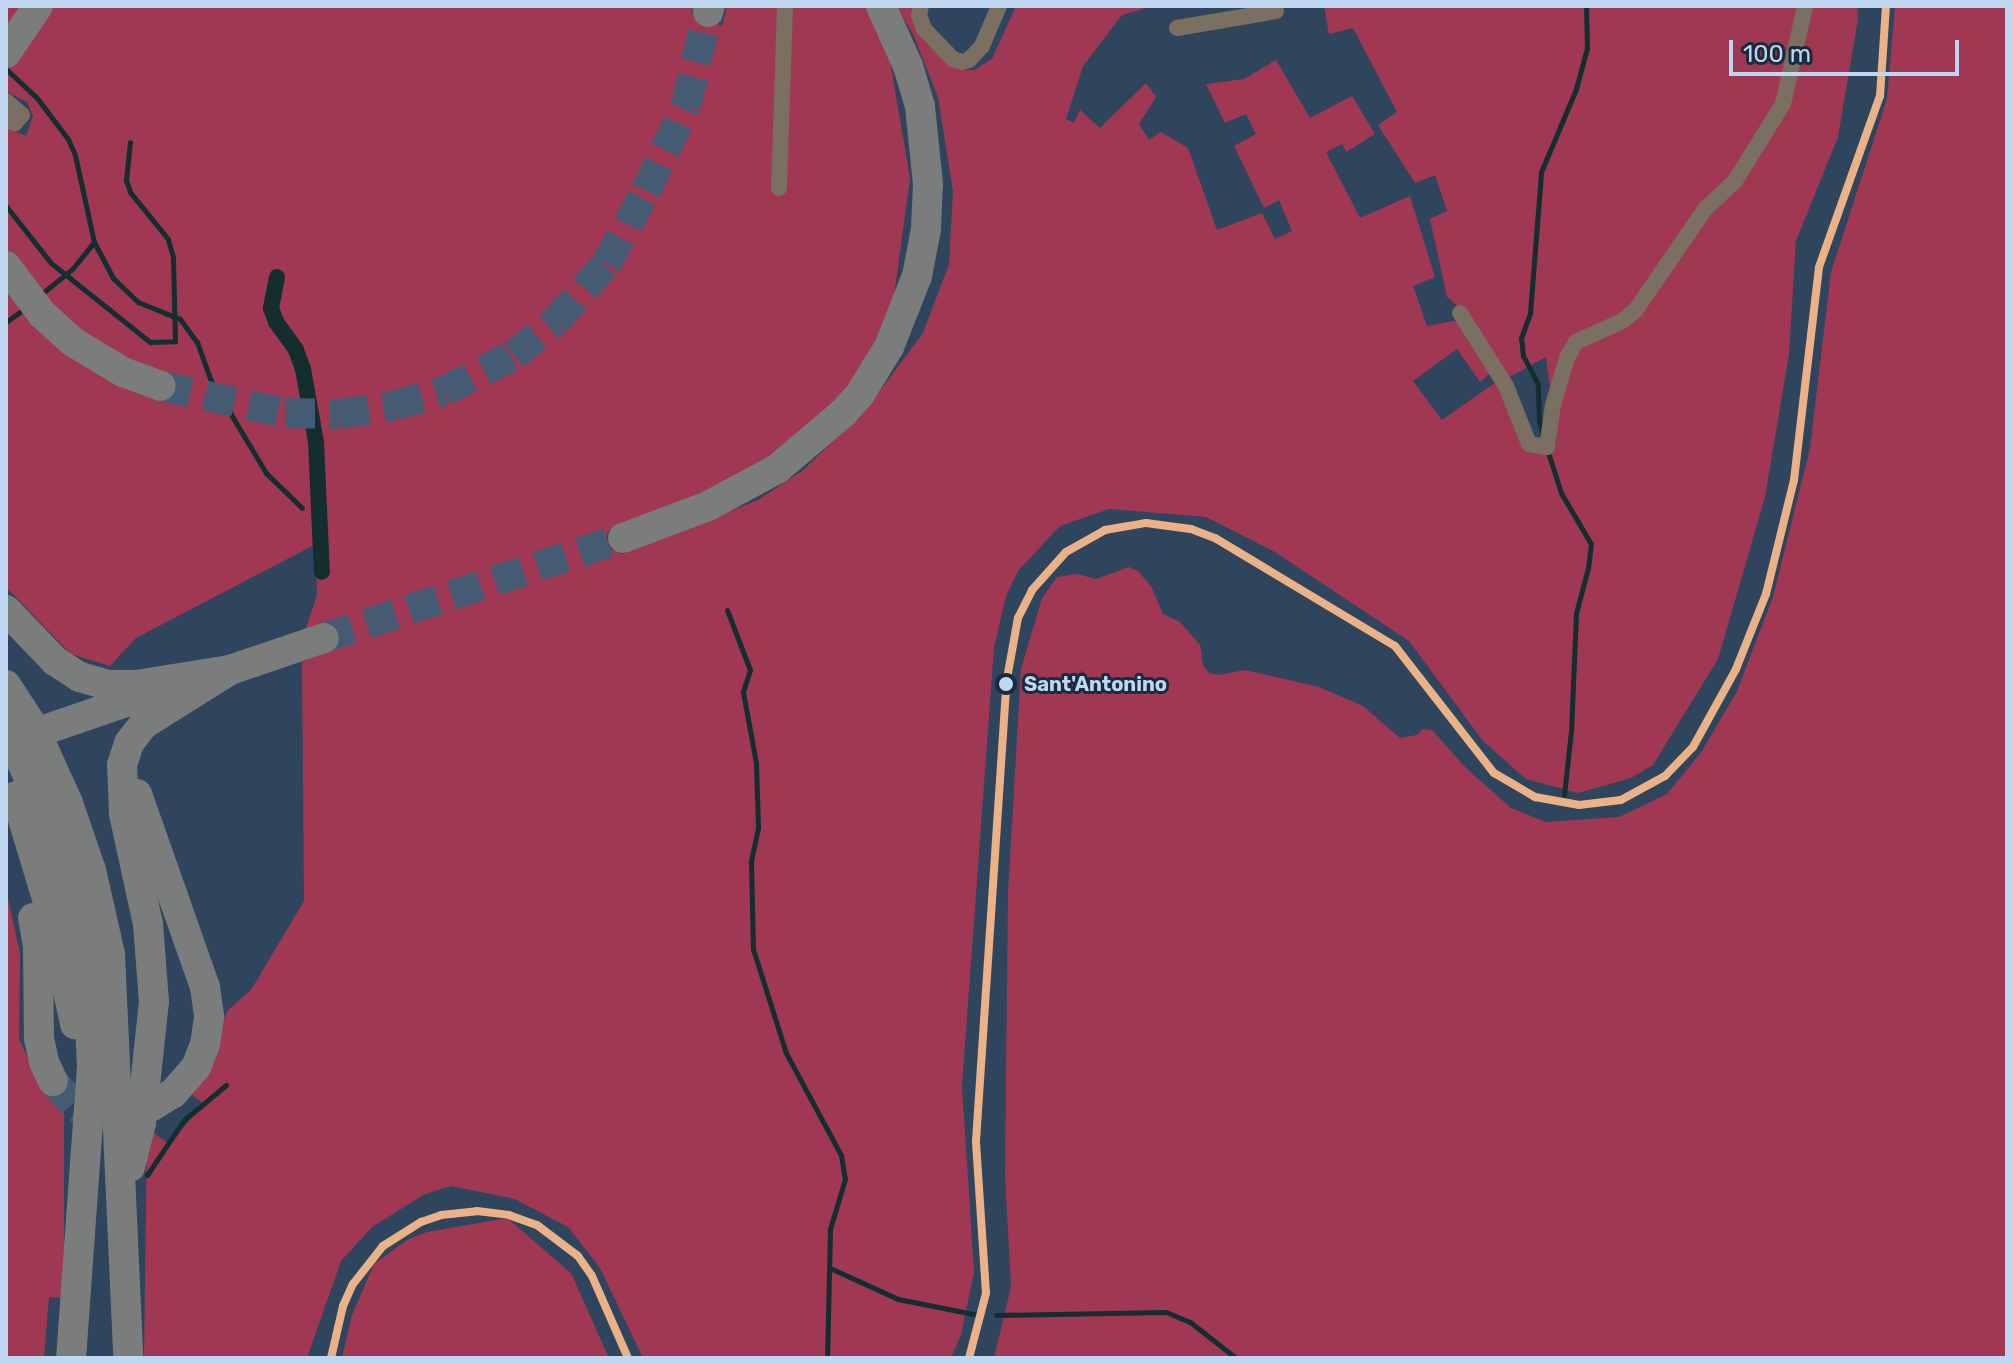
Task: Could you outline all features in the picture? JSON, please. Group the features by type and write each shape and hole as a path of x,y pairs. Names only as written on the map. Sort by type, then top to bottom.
{"highway":[{"path":"6,53 38,6"},
{"path":"623,538 708,506 777,469 843,413 860,394 889,347 917,276 926,229 928,184 920,106 885,14"},
{"path":"6,266 42,314 73,342 123,372 161,386"},
{"path":"6,610 55,661 93,682 186,689"},
{"path":"50,728 186,689 230,670 324,638"},
{"path":"6,685 34,728 68,803 91,870 110,954 128,1358"},
{"path":"151,1107 173,1093 196,1067 205,1044 209,1017 205,987 136,787 137,765 144,742 186,689"},
{"path":"121,1204 141,1123 154,1002 148,924 124,814 122,765 136,733 186,689"},
{"path":"6,728 31,778 57,844 75,909 86,972 92,1066 71,1358"},
{"path":"16,796 51,912 75,1021 77,1282"},
{"path":"6,832 32,911 38,947 39,1038 44,1062 53,1081"}],"street":[{"path":"779,188 785,6"},
{"path":"921,6 919,15 924,29 953,59 962,62 969,60 982,46 999,6"},
{"path":"1177,28 1276,11 1274,6"},
{"path":"1460,313 1506,386 1529,444 1547,447 1557,393 1567,358 1576,342 1622,321 1635,311 1705,209 1735,181 1783,104 1805,6"},
{"path":"6,101 22,115 18,122 6,120"}],"shaded area":[{"path":"6,6 694,6 691,13 722,26 727,6 865,6 889,55 910,178 892,311 846,392 801,438 744,474 624,529 608,531 606,541 610,549 623,554 758,500 802,471 865,411 923,333 949,264 953,191 938,97 913,34 896,6 911,6 925,39 959,70 974,70 992,59 1016,6 1143,6 1143,9 1122,15 1083,66 1066,119 1074,123 1080,110 1100,128 1146,83 1156,97 1139,124 1149,140 1161,132 1188,148 1217,230 1262,213 1275,239 1292,231 1279,200 1264,208 1234,146 1256,134 1246,114 1225,123 1206,84 1244,79 1276,60 1310,118 1352,96 1375,134 1346,152 1342,144 1326,152 1360,218 1410,196 1435,277 1413,286 1427,326 1459,320 1493,371 1480,382 1457,349 1413,381 1442,420 1499,380 1530,451 1548,453 1557,441 1546,357 1506,379 1469,315 1447,297 1430,219 1447,211 1435,175 1415,183 1378,125 1397,112 1353,28 1329,34 1324,6 1857,6 1858,19 1838,137 1796,241 1789,354 1765,497 1718,659 1653,765 1631,778 1578,793 1526,779 1483,741 1409,641 1275,552 1206,517 1109,509 1060,526 1018,571 1006,596 994,648 962,1086 974,1272 961,1335 951,1358 643,1358 600,1268 568,1227 515,1199 451,1186 425,1194 372,1227 341,1261 307,1358 144,1358 147,1128 169,1144 204,1104 191,1094 228,1010 251,990 304,901 302,662 332,650 304,634 317,595 316,544 136,638 110,666 71,654 6,587 6,127 26,136 33,116 27,102 6,91"},
{"path":"1895,6 2007,6 2007,1358 994,1358 1011,1287 1005,1175 1008,892 1021,669 1042,598 1057,577 1077,574 1096,579 1129,567 1138,571 1151,586 1163,614 1180,622 1200,645 1203,665 1209,673 1219,675 1245,670 1319,687 1363,706 1400,738 1417,735 1423,729 1432,730 1466,768 1511,808 1546,822 1619,817 1667,794 1702,751 1737,691 1773,597 1810,448 1831,272 1887,99"},
{"path":"6,890 20,953 19,1039 44,1091 64,1078 64,1298 49,1297 44,1358 6,1358"},
{"path":"507,1218 571,1273 609,1358 342,1358 352,1315 374,1264 407,1240 427,1232"}],"waterway":[{"path":"1543,435 1539,420 1538,384 1523,356 1521,338 1530,313 1541,172 1576,89 1587,48 1586,6"},
{"path":"6,69 37,98 68,139 75,155 94,242 113,278 138,302 180,319 197,342 211,381 266,473 302,508"},
{"path":"6,206 51,263 150,342 175,341 173,257 168,239 130,192 126,180 130,142"},
{"path":"45,291 73,268 94,242"},
{"path":"277,277 271,308 276,322 296,350 303,369 316,442 322,572"},
{"path":"6,322 20,312"},
{"path":"1547,449 1561,493 1591,544 1576,613 1571,731 1564,795"},
{"path":"727,610 750,670 743,692 756,763 758,828 751,862 753,949 786,1053 841,1155 845,1179 830,1229 827,1358"},
{"path":"147,1175 184,1120 226,1085"},
{"path":"830,1268 898,1299 978,1315"},
{"path":"996,1315 1166,1312 1190,1322 1236,1358"}],"tunnel":[{"path":"161,386 285,413 339,414 393,406 444,391 514,355 555,322 606,264 646,191 686,106 708,12"},
{"path":"324,638 623,538"},
{"path":"53,1081 76,1107 96,1116 113,1118"}],"transit line":[{"path":"969,1358 986,1293 976,1141 1006,684 1018,618 1032,590 1066,552 1105,530 1146,523 1191,529 1215,538 1395,646 1494,773 1535,797 1579,805 1621,800 1665,776 1693,747 1736,669 1766,594 1794,480 1819,267 1880,96 1886,6"},
{"path":"331,1358 343,1306 353,1284 383,1246 421,1222 441,1215 477,1211 509,1215 537,1225 578,1256 592,1276 628,1358"}],"place":[{"name":"Sant'Antonino","path":"1006,684"}]}
